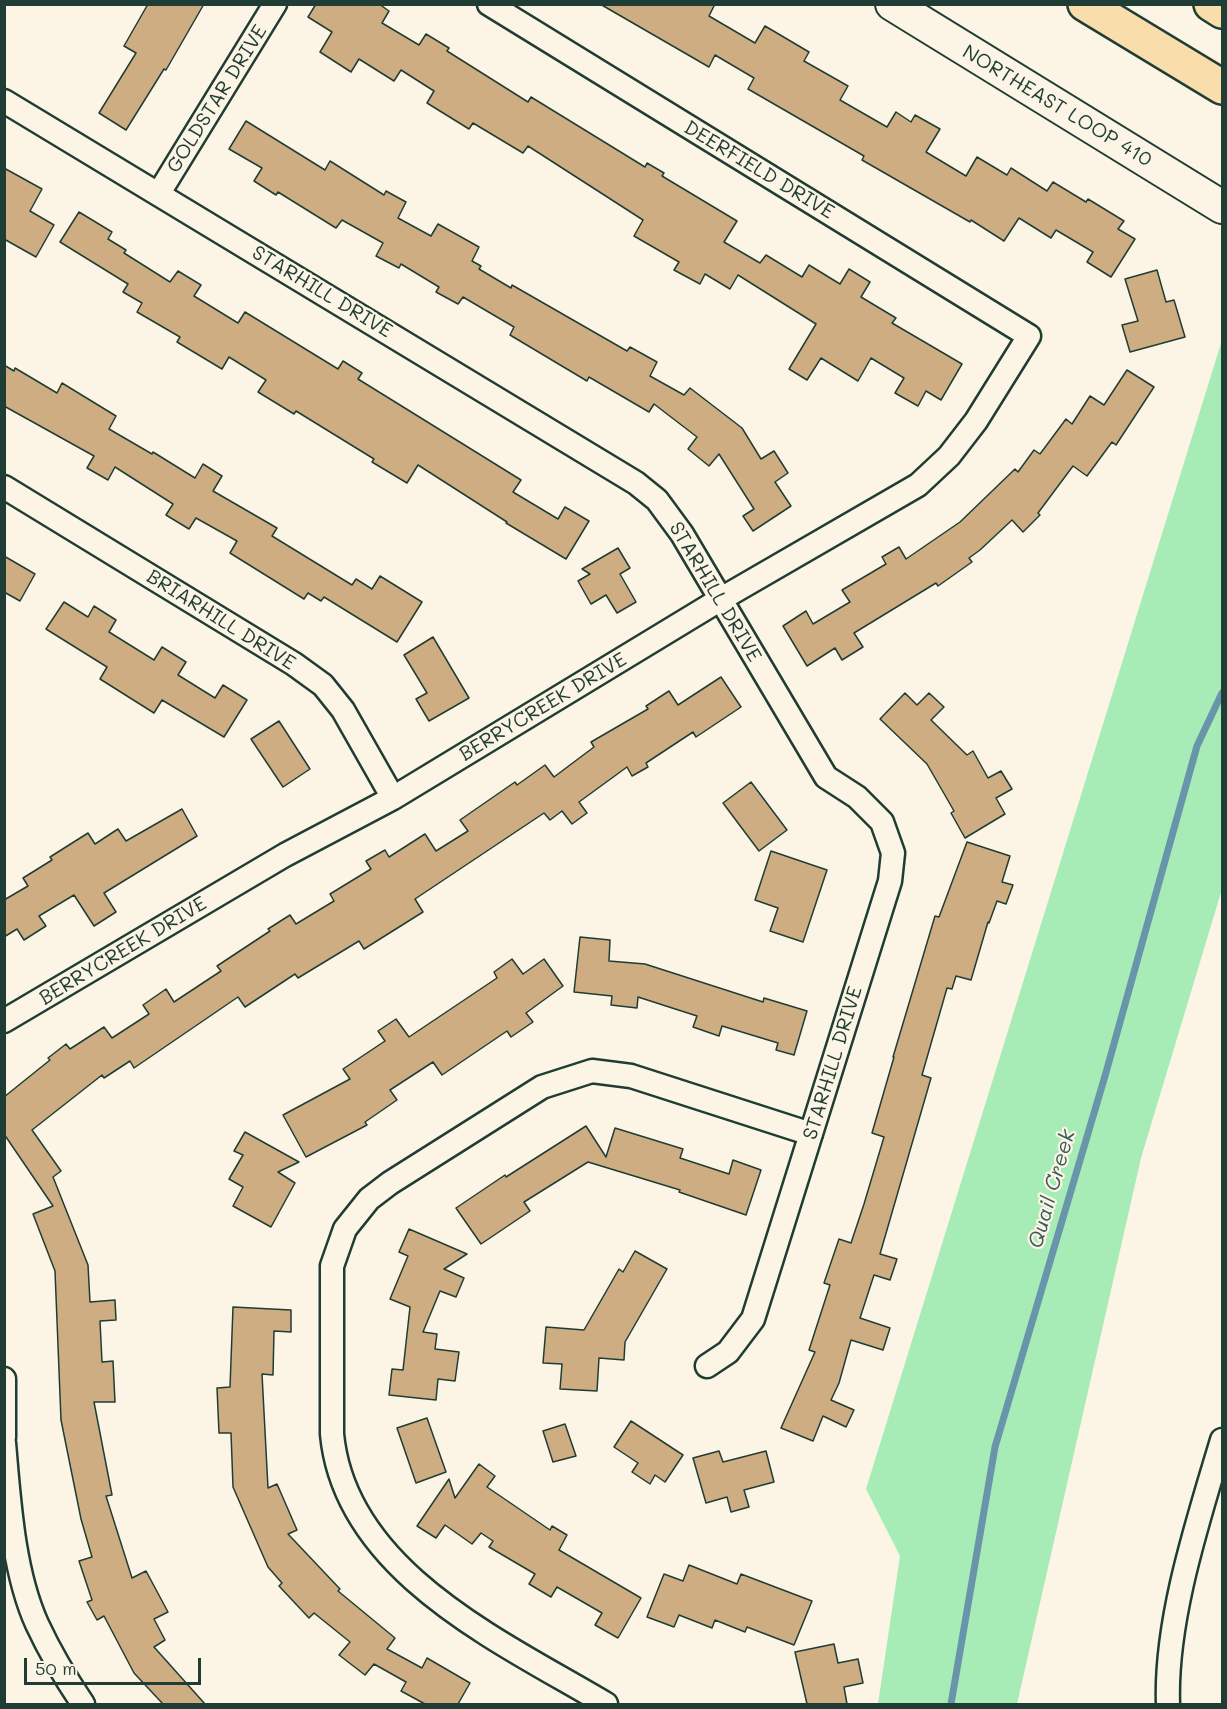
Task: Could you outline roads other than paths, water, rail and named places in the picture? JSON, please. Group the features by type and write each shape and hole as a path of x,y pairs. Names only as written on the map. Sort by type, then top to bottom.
{"highway":[{"path":"1084,4 1222,87"},
{"path":"1211,4 1222,11"}],"main road":[{"name":"NORTHEAST LOOP 410","path":"892,4 1222,207"}],"street":[{"name":"GOLDSTAR DRIVE","path":"159,193 275,4"},
{"name":"DEERFIELD DRIVE","path":"489,4 1029,336"},
{"name":"STARHILL DRIVE","path":"4,101 636,483 657,500 682,534 826,777 857,797 882,822 893,853 890,881 753,1319 728,1352 707,1366"},
{"name":"BERRYCREEK DRIVE","path":"4,1021 285,855 393,798 721,599 918,485 949,456 976,421 1029,336"},
{"name":"BRIARHILL DRIVE","path":"4,487 294,664 323,685 343,710 393,798"},
{"path":"606,1704 461,1618 431,1596 378,1542 348,1497 333,1450 332,1434 332,1266 345,1229 369,1199 390,1183 542,1087 592,1071 631,1076 811,1134"},
{"path":"4,1378 4,1437"},
{"path":"1168,1704 1174,1623 1197,1524 1222,1440"},
{"path":"4,1443 10,1506 23,1578 36,1623 63,1674 83,1704"}],"waterway":[{"name":"Quail Creek","path":"951,1704 995,1447 1105,1076 1197,746 1222,693"}]}
